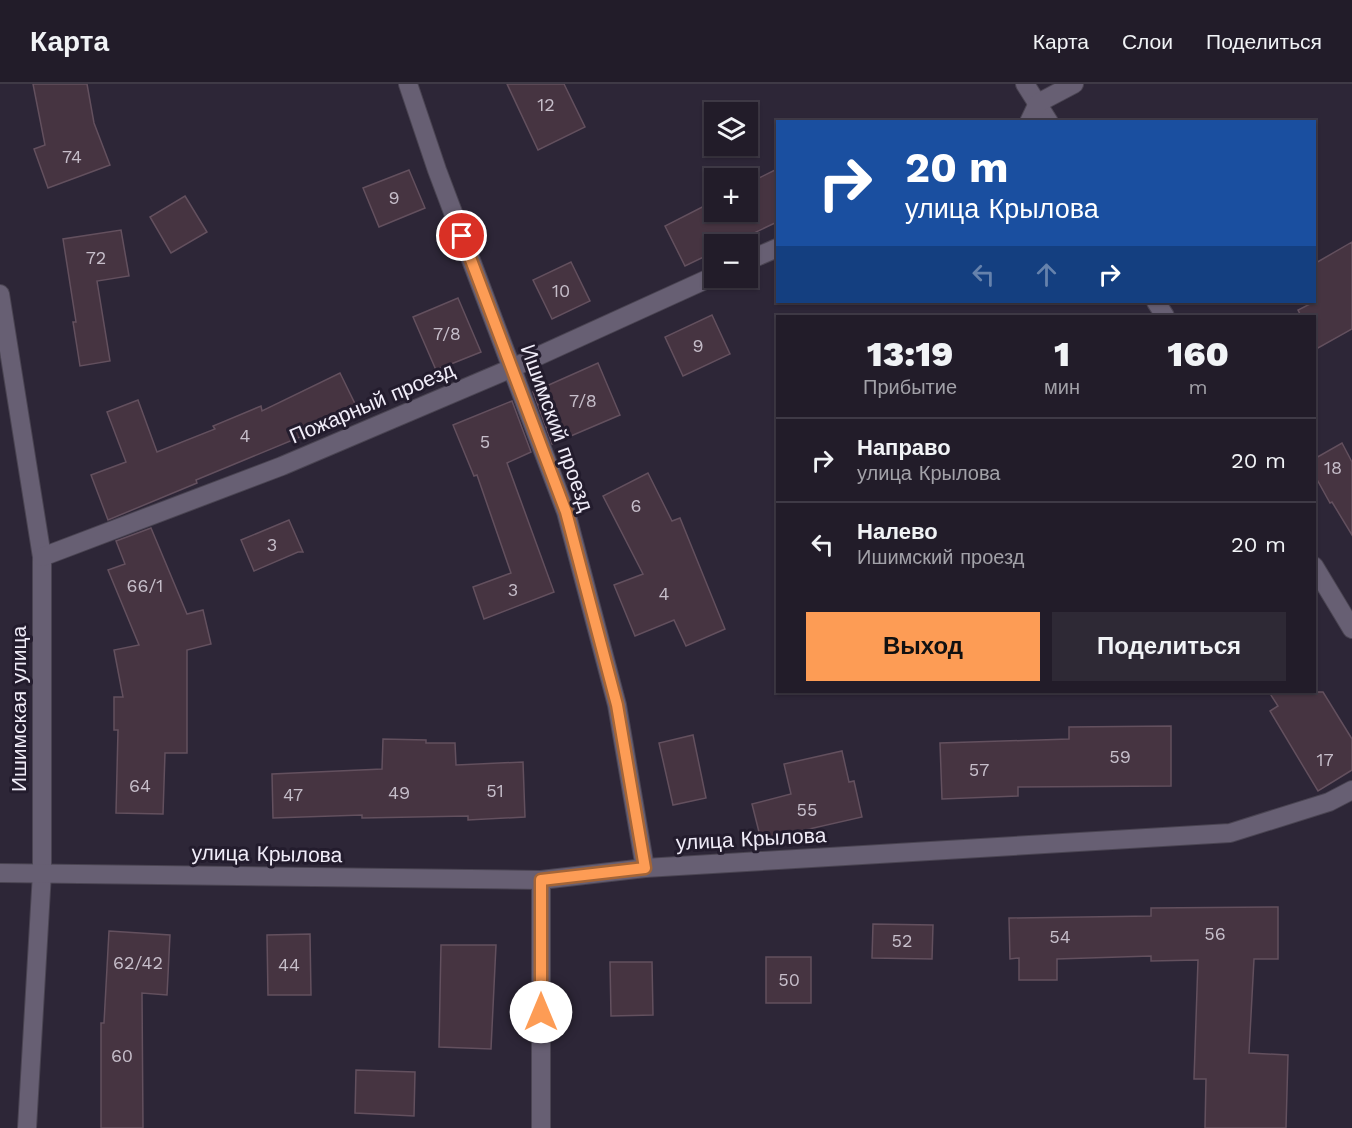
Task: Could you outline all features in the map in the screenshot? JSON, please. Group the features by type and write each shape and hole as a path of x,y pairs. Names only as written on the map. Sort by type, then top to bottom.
{"street":[{"name":"Ишимский проезд","path":"408,84 437,170 566,512 617,705 645,868"},
{"path":"1025,84 1048,120"},
{"path":"1030,120 1038,103 1074,84"},
{"path":"758,256 776,248"},
{"name":"Пожарный проезд","path":"42,557 282,466 512,368 704,281"},
{"name":"Ишимская улица","path":"0,294 42,557 42,873 27,1128"},
{"path":"1316,569 1352,629"},
{"name":"улица Крылова","path":"0,873 541,880 645,868 1230,833 1329,802 1352,790"},
{"path":"541,880 541,1128"}],"building":[{"path":"33,84 87,84 94,123 110,165 48,188 34,149 45,145"},
{"path":"507,84 564,84 585,127 538,150"},
{"path":"409,170 425,208 379,227 363,188"},
{"path":"776,170 776,222 752,234 704,234 704,257 685,266 665,226 704,206 704,222 758,222 758,178"},
{"path":"185,196 207,232 171,253 150,217"},
{"path":"121,230 129,276 97,281 110,361 80,366 73,322 76,322 63,239"},
{"path":"1352,242 1352,329 1318,348 1316,315 1300,315 1298,310 1316,303 1316,263"},
{"path":"571,262 590,301 552,319 533,280"},
{"path":"458,298 481,352 436,370 413,317"},
{"path":"712,315 730,354 683,376 665,337"},
{"path":"598,363 620,415 552,444 533,392"},
{"path":"340,373 360,414 314,436 312,432 196,480 197,483 108,520 91,475 126,462 107,412 138,400 157,452 215,429 213,426 261,406 262,411"},
{"path":"512,401 531,452 507,463 554,592 484,619 473,587 511,573 477,475 474,476 453,425"},
{"path":"1342,443 1352,462 1352,535 1316,478 1316,458"},
{"path":"648,473 672,521 680,518 725,629 686,646 674,620 635,636 614,585 643,574 603,496"},
{"path":"289,520 303,552 298,552 254,571 241,540"},
{"path":"151,528 187,614 203,610 211,644 187,650 187,753 165,753 163,814 116,813 118,730 114,730 114,697 123,697 114,650 139,645 108,570 125,564 116,541"},
{"path":"1323,692 1352,739 1352,770 1318,791 1270,711 1278,706 1270,693"},
{"path":"1171,726 1171,786 1018,787 1018,796 942,799 940,743 1069,739 1069,727"},
{"path":"693,735 706,798 673,805 659,743"},
{"path":"383,739 455,743 456,765 523,762 525,817 468,820 468,816 362,818 362,815 273,818 272,774 382,769"},
{"path":"842,751 849,782 854,781 862,817 761,840 752,804 791,794 784,764"},
{"path":"1278,907 1278,959 1254,959 1249,1053 1288,1055 1286,1128 1205,1128 1206,1079 1194,1079 1198,960 1151,961 1151,956 1057,959 1057,980 1019,980 1019,958 1010,959 1009,918 1151,916 1151,908"},
{"path":"873,924 933,925 932,959 872,958"},
{"path":"109,931 170,935 167,995 142,993 143,1128 101,1128 101,1023 104,1023"},
{"path":"310,934 311,995 268,995 267,935"},
{"path":"441,945 496,945 491,1049 439,1047"},
{"path":"766,957 811,957 811,1003 766,1003"},
{"path":"610,962 652,962 653,1015 611,1016"},
{"path":"356,1070 415,1072 414,1116 355,1113"}],"route":[{"path":"462,236 566,512 617,705 645,868 541,880 541,1012"}]}
